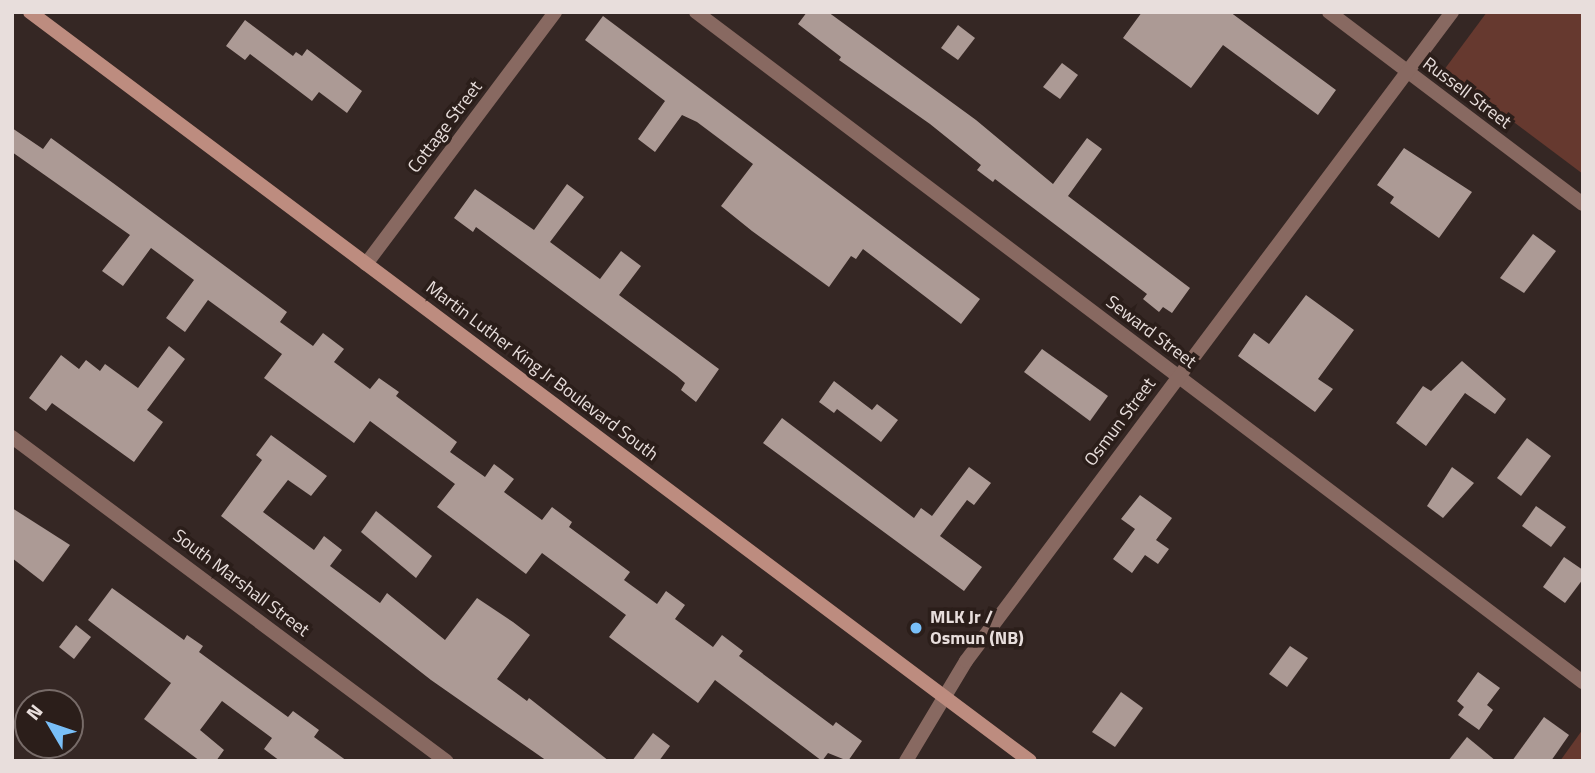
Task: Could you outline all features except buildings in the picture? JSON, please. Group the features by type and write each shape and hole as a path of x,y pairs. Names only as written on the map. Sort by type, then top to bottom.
{"main road":[{"name":"Martin Luther King Jr Boulevard South","path":"30,12 1030,761"}],"street":[{"name":"Cottage Street","path":"366,264 555,12"},
{"name":"Seward Street","path":"696,12 1583,682"},
{"name":"Russell Street","path":"1329,12 1583,204"},
{"name":"Osmun Street","path":"906,761 966,661 1451,12"},
{"name":"South Marshall Street","path":"12,437 446,761"}],"shaded area":[{"path":"1487,12 1583,12 1583,174 1444,70"},
{"path":"1583,729 1583,761 1560,761"}],"place":[{"name":"MLK Jr / Osmun (NB)","path":"916,628"}]}
